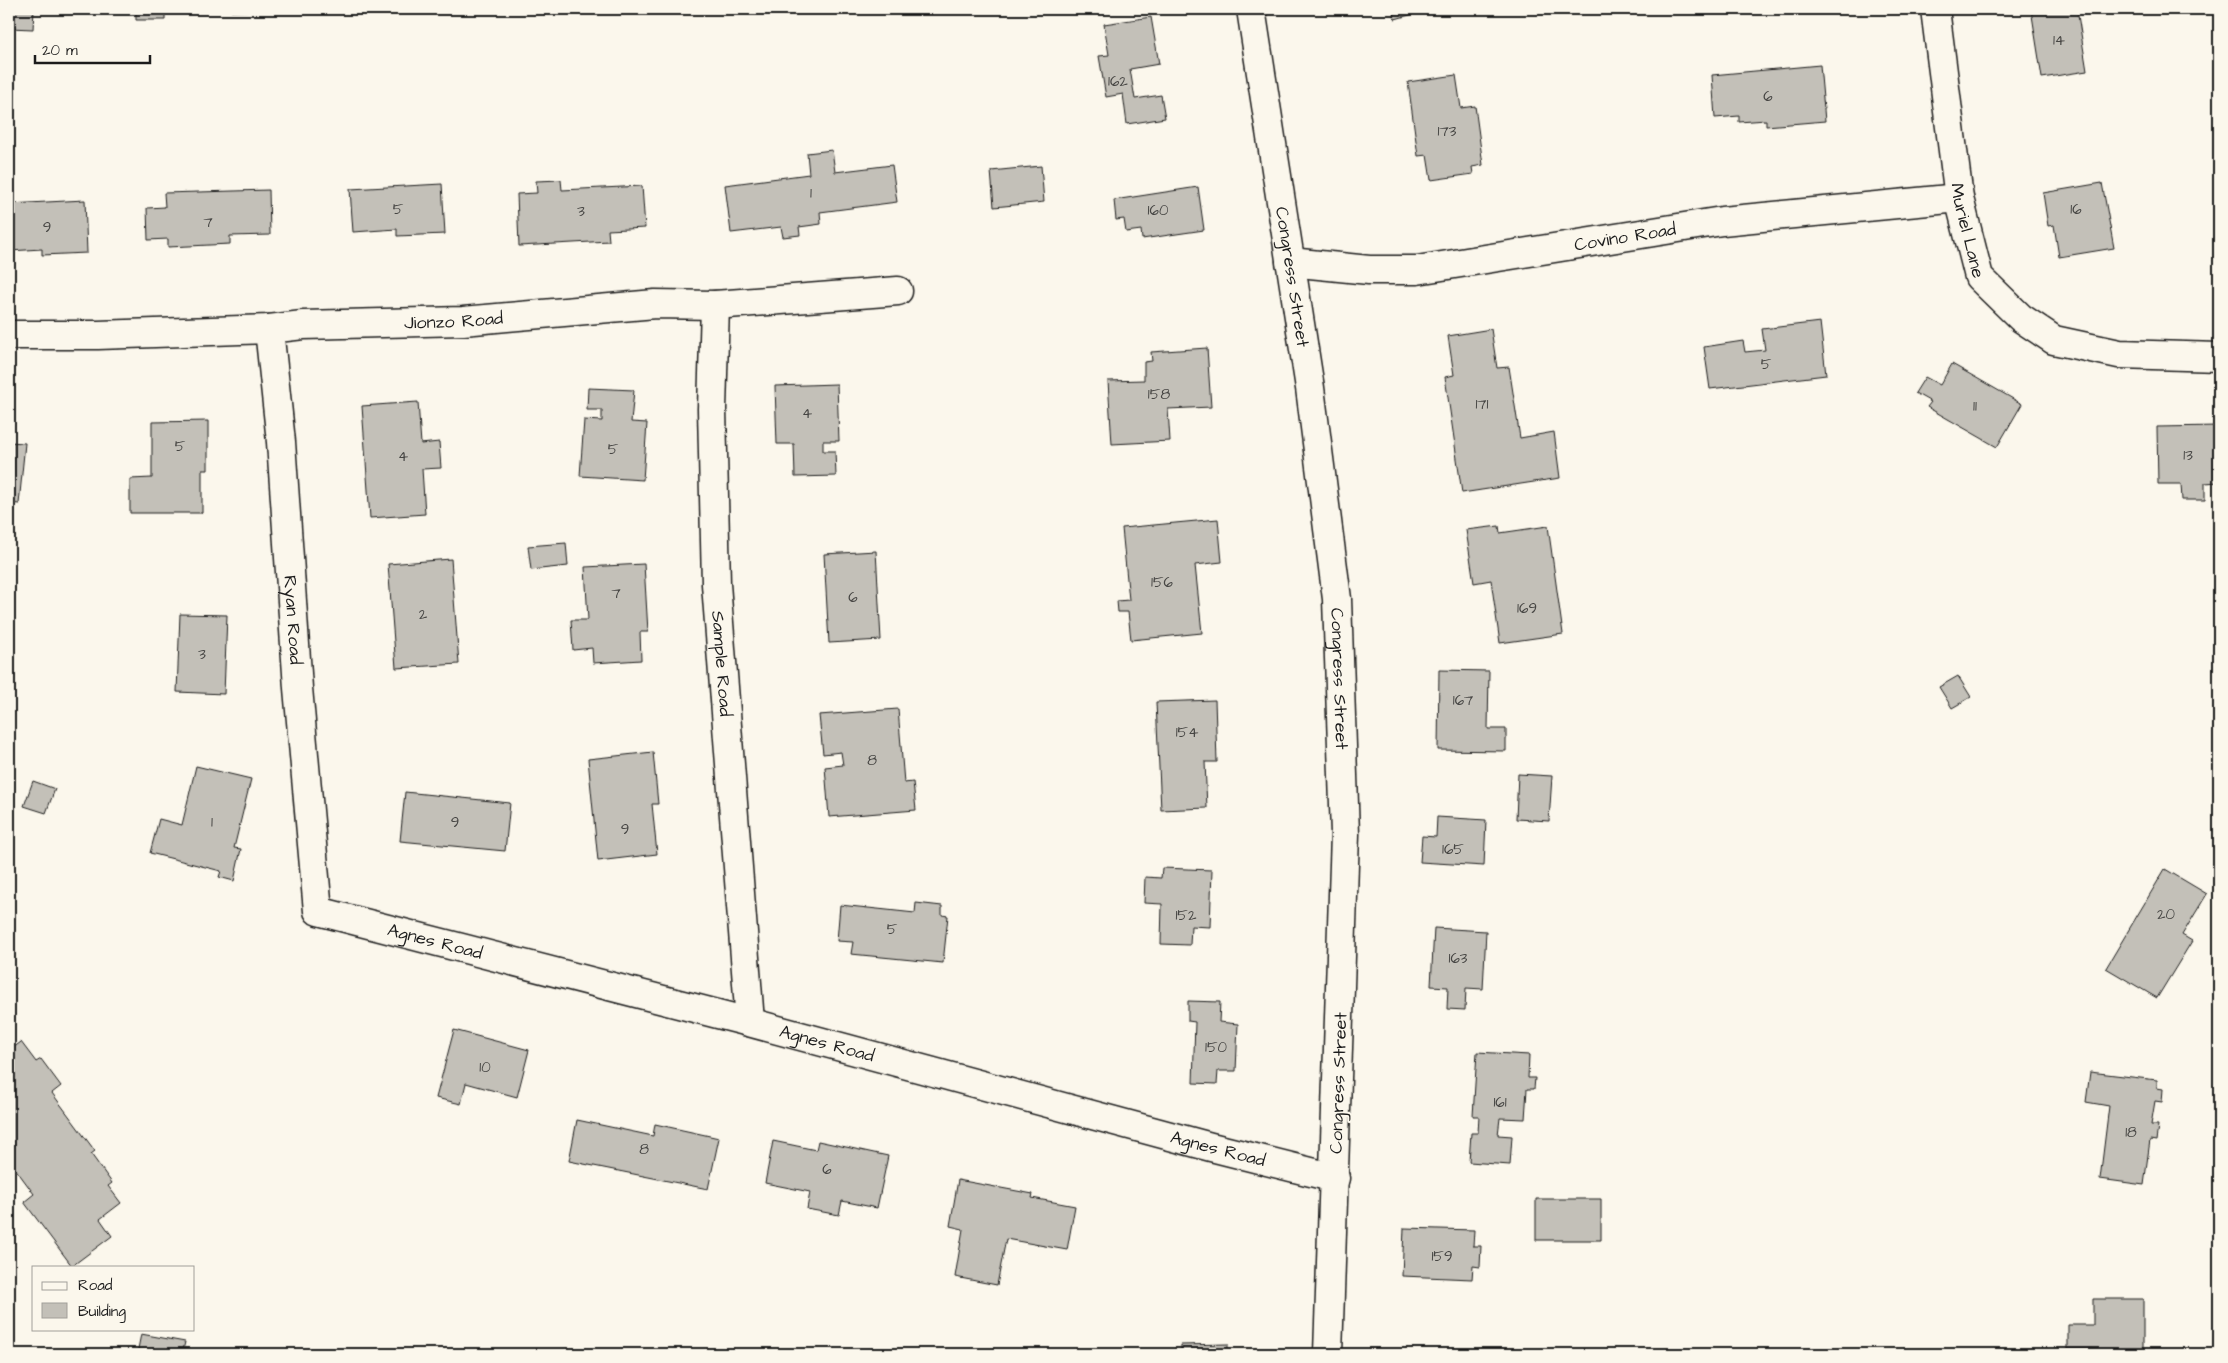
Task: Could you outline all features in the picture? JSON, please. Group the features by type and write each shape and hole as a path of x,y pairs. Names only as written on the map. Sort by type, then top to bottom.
{"street":[{"name":"Congress Street","path":"1251,9 1310,388 1337,599 1345,834 1328,1354"},
{"name":"Muriel Lane","path":"1935,9 1959,198 1979,276 2021,318 2054,340 2119,354 2219,357"},
{"name":"Covino Road","path":"1290,262 1369,270 1417,270 1722,221 1959,198"},
{"name":"Jionzo Road","path":"9,335 98,335 269,329 303,325 463,321 655,304 715,305 898,291"},
{"name":"Sample Road","path":"715,305 712,409 716,584 750,1022"},
{"name":"Ryan Road","path":"269,329 281,442 298,688 318,910"},
{"name":"Agnes Road","path":"318,910 750,1022 1210,1147 1335,1178"}],"building":[{"path":"9,9 34,9 33,29 9,28"},
{"path":"136,9 165,9 165,20 136,20"},
{"path":"231,9 310,9 231,11"},
{"path":"1392,9 1432,9 1395,19"},
{"path":"2031,9 2077,9 2087,71 2042,78"},
{"path":"1151,17 1159,64 1130,69 1135,99 1161,95 1165,118 1127,124 1123,94 1106,97 1099,56 1109,55 1104,24"},
{"path":"1820,65 1825,121 1766,126 1766,120 1739,122 1739,116 1715,118 1712,75"},
{"path":"1456,75 1461,108 1475,106 1483,165 1472,167 1473,174 1431,180 1427,155 1418,156 1408,82"},
{"path":"832,150 835,172 892,165 897,202 820,212 821,224 799,227 800,235 783,237 781,227 731,233 725,185 809,174 807,153"},
{"path":"1041,166 1044,202 994,207 991,171"},
{"path":"561,180 562,190 642,186 645,228 608,230 609,241 519,246 517,194 537,193 536,181"},
{"path":"2102,183 2114,248 2059,257 2054,225 2048,226 2043,193"},
{"path":"442,184 445,234 397,236 397,229 353,232 350,189"},
{"path":"1198,187 1204,230 1142,239 1141,230 1126,232 1124,219 1116,220 1114,200"},
{"path":"269,190 270,235 230,236 230,244 168,247 168,239 148,240 147,208 165,207 164,193"},
{"path":"85,200 87,253 42,255 42,249 9,251 9,204"},
{"path":"1820,322 1826,375 1710,389 1704,347 1743,341 1745,352 1765,350 1762,329"},
{"path":"1491,329 1497,368 1509,367 1520,438 1554,432 1560,478 1462,493 1445,377 1454,375 1448,336"},
{"path":"1207,348 1211,407 1168,409 1170,441 1112,444 1108,381 1144,380 1144,362 1152,361 1151,352"},
{"path":"1952,364 2022,404 1997,447 1927,407 1931,402 1915,393 1925,377 1940,385"},
{"path":"837,384 839,441 823,441 823,451 835,451 836,476 795,477 794,444 777,444 775,386"},
{"path":"588,388 634,390 631,422 647,423 643,480 580,476 584,420 602,421 602,410 587,410"},
{"path":"418,402 421,444 439,442 441,468 422,469 425,514 370,518 362,406"},
{"path":"208,421 208,470 202,470 202,513 130,513 130,479 152,478 152,422"},
{"path":"2219,426 2219,482 2205,483 2205,500 2182,500 2181,484 2158,484 2157,427"},
{"path":"9,442 25,443 19,504 9,503"},
{"path":"1218,519 1222,562 1195,565 1202,633 1131,640 1128,612 1118,612 1117,601 1129,600 1122,528"},
{"path":"1499,526 1500,533 1548,526 1563,634 1500,643 1491,580 1474,583 1466,530"},
{"path":"566,543 568,566 531,570 528,546"},
{"path":"876,551 881,640 829,643 824,554"},
{"path":"451,559 459,664 396,668 388,564"},
{"path":"644,564 648,632 640,632 641,660 593,663 592,648 573,650 571,620 588,620 585,567"},
{"path":"180,614 227,615 224,694 177,692"},
{"path":"1439,670 1489,671 1488,729 1506,729 1506,751 1438,750"},
{"path":"1958,676 1971,697 1952,708 1939,687"},
{"path":"1215,700 1217,762 1205,762 1207,808 1161,810 1156,702"},
{"path":"898,709 904,783 913,782 916,810 829,817 825,767 843,765 841,752 823,754 819,715"},
{"path":"653,752 658,804 652,804 657,854 598,861 588,759"},
{"path":"196,766 251,779 234,848 241,849 234,881 219,877 221,871 150,853 159,819 182,825"},
{"path":"1518,774 1552,776 1549,821 1516,819"},
{"path":"33,781 55,789 46,813 24,806"},
{"path":"405,792 510,803 505,851 400,841"},
{"path":"1437,817 1486,820 1484,866 1420,862 1422,836 1436,837"},
{"path":"1162,868 1212,870 1210,927 1191,926 1190,945 1161,944 1162,904 1144,903 1145,877 1161,878"},
{"path":"2165,869 2207,894 2182,935 2192,941 2157,998 2106,968"},
{"path":"916,903 942,906 942,915 948,916 943,963 851,954 853,942 837,941 840,905 915,913"},
{"path":"1434,928 1486,931 1483,989 1466,988 1465,1010 1447,1009 1448,987 1431,986"},
{"path":"1188,1001 1220,1002 1219,1022 1238,1024 1236,1071 1218,1071 1217,1084 1193,1083 1195,1022 1188,1021"},
{"path":"454,1030 529,1050 517,1097 466,1083 461,1104 436,1098"},
{"path":"21,1042 36,1062 41,1059 61,1086 52,1093 95,1151 91,1154 112,1183 108,1186 121,1203 100,1219 112,1236 72,1266 24,1202 34,1194 9,1160 9,1051"},
{"path":"1477,1052 1529,1055 1528,1078 1535,1078 1534,1089 1527,1089 1525,1119 1500,1118 1498,1135 1512,1136 1510,1165 1469,1162 1471,1133 1478,1133 1479,1116 1473,1116"},
{"path":"2090,1072 2157,1080 2157,1088 2163,1089 2162,1102 2155,1101 2151,1125 2158,1125 2156,1141 2150,1140 2144,1185 2100,1179 2109,1106 2086,1102"},
{"path":"577,1120 653,1136 655,1124 719,1138 708,1189 569,1161"},
{"path":"773,1141 816,1150 818,1141 888,1156 877,1208 842,1201 839,1215 807,1209 810,1192 765,1183"},
{"path":"958,1180 1033,1194 1032,1198 1075,1206 1067,1250 1006,1239 997,1285 955,1277 963,1229 950,1226"},
{"path":"1536,1199 1601,1199 1601,1240 1536,1240"},
{"path":"1404,1228 1474,1230 1473,1246 1481,1246 1480,1267 1473,1266 1472,1279 1402,1276"},
{"path":"2093,1299 2143,1299 2143,1354 2093,1354 2093,1349 2068,1349 2068,1325 2093,1325"},
{"path":"141,1334 185,1342 182,1354 137,1354"},
{"path":"1228,1344 1228,1354 1181,1354 1181,1345"},
{"path":"1463,1351 1486,1351 1486,1354 1462,1354"}]}
